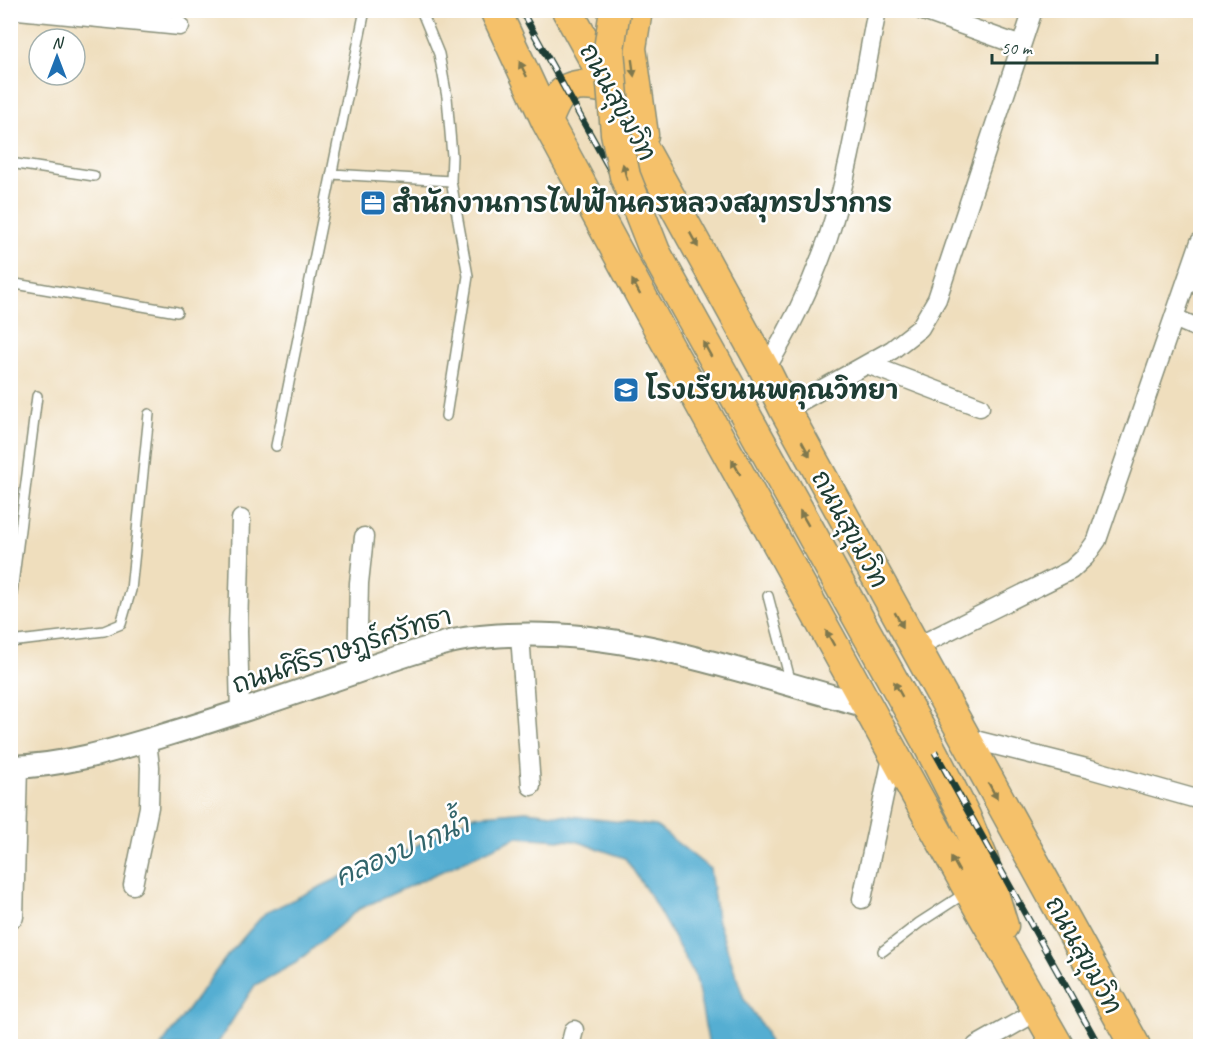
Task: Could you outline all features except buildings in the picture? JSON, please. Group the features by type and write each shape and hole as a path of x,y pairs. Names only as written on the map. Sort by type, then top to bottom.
{"highway":[{"path":"495,10 547,122 664,338 969,890 1058,1046"},
{"name":"ถนนสุขุมวิท","path":"567,10 765,370 914,648 1135,1047"},
{"path":"615,10 609,49 616,133 625,176 655,252 927,740 965,816 982,857 1014,970"},
{"path":"637,10 631,48 645,152"},
{"path":"547,122 555,101 569,87 591,84 610,89"}],"street":[{"path":"18,10 180,26"},
{"path":"765,370 784,339 810,286 828,237 844,177 877,10"},
{"path":"921,10 1021,46"},
{"path":"785,410 892,350 920,328 937,299 1033,10"},
{"path":"914,648 1071,570 1085,557 1097,540 1174,318 1193,286 1200,242"},
{"path":"1174,318 1200,330"},
{"path":"867,364 981,407"},
{"path":"240,713 238,632 241,519"},
{"path":"357,672 358,583 364,537"},
{"path":"520,635 531,786"},
{"name":"ถนนศิริราษฎร์ศรัทธา","path":"14,767 110,752 240,713 451,642 520,635 588,637 639,646 739,670 792,687 868,706"},
{"path":"963,737 1200,800"},
{"path":"133,885 149,807 150,767 147,741"},
{"path":"862,899 893,753"},
{"path":"14,767 14,917"},
{"path":"976,1047 1038,1011"}],"lane":[{"path":"276,446 365,10"},
{"path":"422,10 439,54 445,86 452,156 451,181 468,276 446,416"},
{"path":"785,10 804,12"},
{"path":"10,164 94,176"},
{"path":"332,174 451,181"},
{"path":"10,283 177,312"},
{"path":"10,608 37,396"},
{"path":"10,642 104,632 121,624 131,590 149,414"},
{"path":"768,596 792,687"},
{"path":"883,951 919,923 969,890"}],"water":[{"path":"526,811 656,826 710,869 717,919 744,999 765,1030 770,1046 709,1046 696,978 651,897 625,858 576,841 517,837 359,909 296,963 255,985 216,1046 161,1046 227,956 265,913 347,874 400,854 472,816"}],"railway":[{"path":"521,10 1099,1046"}],"place":[{"name":"สำนักงานการไฟฟ้านครหลวงสมุทรปราการ","path":"373,203"},
{"name":"โรงเรียนนพคุณวิทยา","path":"626,390"}],"water label":[{"name":"คลองปากน้ำ","path":"402,850"}]}
